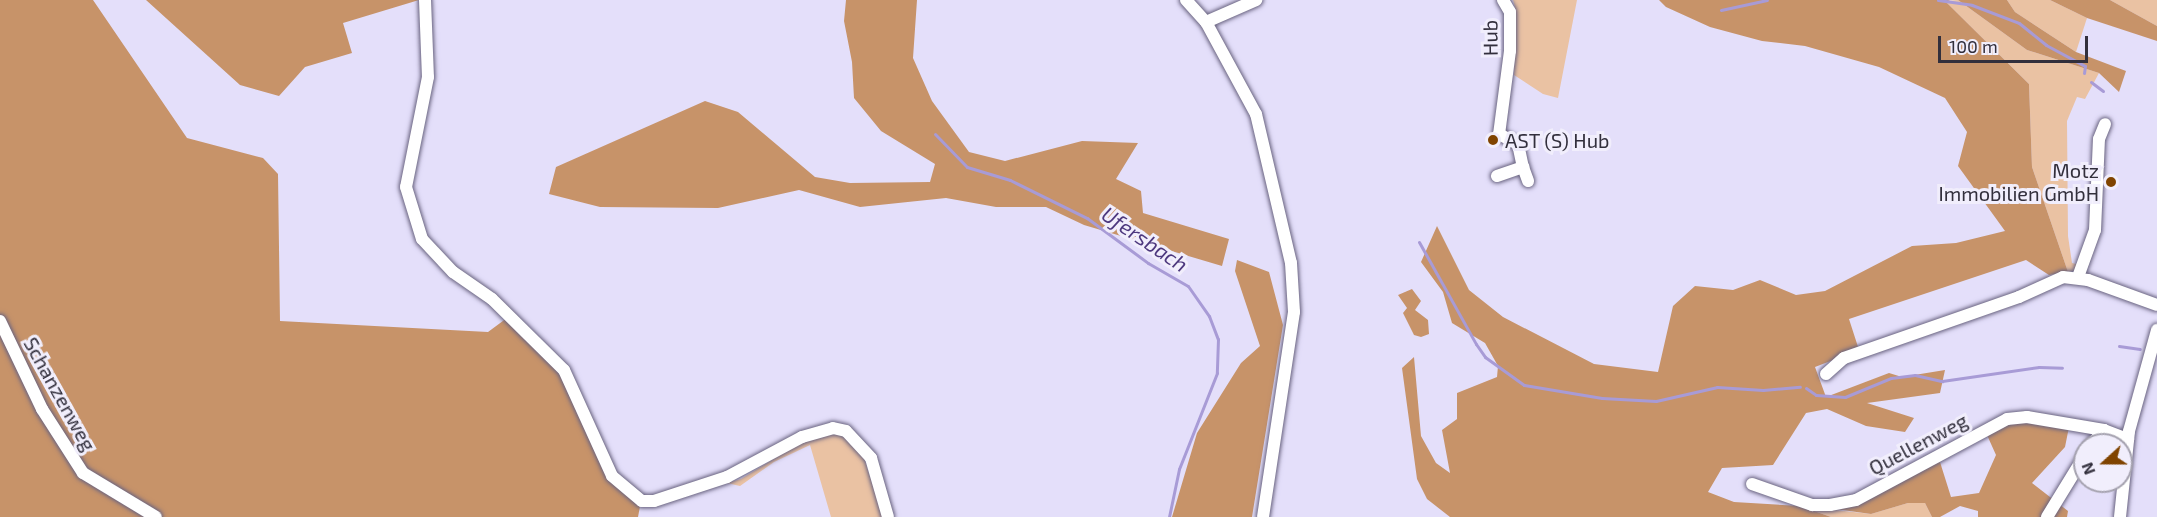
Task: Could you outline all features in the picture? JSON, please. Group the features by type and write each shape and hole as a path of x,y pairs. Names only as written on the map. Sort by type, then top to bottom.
{"street":[{"path":"424,0 428,77 406,187 422,238 453,272 492,299 564,370 612,476 642,501 654,501 733,475 802,437 833,428 846,431 870,458 888,517"},
{"path":"1186,0 1206,22 1256,114 1291,263 1294,312 1263,517"},
{"path":"1206,22 1256,0"},
{"name":"Hub","path":"1503,0 1510,12 1509,77 1499,134 1518,144 1523,167"},
{"path":"2078,277 2095,230 2099,139 2104,124"},
{"path":"1497,176 1523,167 1527,181"},
{"path":"1826,374 1844,358 2019,297 2063,277 2078,277 2157,305"},
{"name":"Schanzenweg","path":"0,321 42,409 83,473 156,517"},
{"path":"2130,433 2157,330"},
{"name":"Quellenweg","path":"1752,484 1812,505 1830,505 1856,500 2007,419 2027,417 2112,433"},
{"path":"2047,517 2073,475"},
{"path":"2120,517 2122,493"}],"shaded area":[{"path":"0,0 93,0 187,138 263,158 278,174 280,321 488,332 511,315 564,370 613,477 641,501 638,517 158,517 144,512 143,517 0,517"},
{"path":"146,0 419,0 343,23 352,53 305,67 279,96 240,85"},
{"path":"846,0 917,0 913,58 932,101 969,152 1005,161 1082,141 1138,143 1116,179 1141,191 1143,213 1229,239 1222,266 1084,225 1046,207 996,207 946,198 860,207 799,190 718,208 600,207 549,194 556,167 705,101 738,112 815,177 850,183 930,182 935,164 881,131 854,98 852,62 844,21"},
{"path":"1513,0 1577,0 1558,98 1543,94 1514,75 1516,11"},
{"path":"1659,0 1950,0 1946,2 2029,84 2032,167 2068,272 2049,275 2026,260 1849,319 1859,350 1815,367 1826,397 1889,373 1902,377 1945,370 1940,393 1867,403 1914,418 1905,432 1866,426 1827,409 1806,413 1773,465 1722,468 1708,492 1734,502 1800,506 1831,517 1450,517 1427,499 1417,479 1402,368 1414,357 1421,436 1436,463 1450,473 1442,430 1457,419 1457,393 1497,377 1498,366 1485,343 1452,323 1443,292 1421,262 1437,226 1469,290 1503,317 1594,364 1658,372 1673,306 1695,286 1733,290 1760,280 1796,295 1825,291 1912,246 1956,243 2005,231 1958,166 1967,132 1945,98 1879,67 1805,46 1762,41 1710,27 1666,7"},
{"path":"1958,0 2027,50 2099,73 2085,99 2077,97 2067,121 2068,236 2072,263 2080,265 2077,270 2068,272 2032,167 2029,84 1945,1"},
{"path":"1958,0 2007,0 2015,12 2076,52 2126,71 2119,92 2099,73 2027,50"},
{"path":"2007,0 2050,0 2087,18 2076,52 2015,12"},
{"path":"2050,0 2110,0 2157,26 2157,41 2087,18"},
{"path":"2110,0 2157,0 2157,26"},
{"path":"1237,260 1269,272 1283,325 1252,517 1172,517 1197,433 1241,363 1260,346 1235,271"},
{"path":"1412,289 1421,301 1415,310 1428,320 1429,334 1421,337 1414,335 1403,313 1407,308 1398,295"},
{"path":"2027,422 2069,427 2065,447 2032,483 2068,511 2067,517 1978,517 1978,511 1960,506 1940,517 1932,517 1925,503 1908,503 1871,514 1828,508 1912,470 1940,462 1951,497 1979,493 1996,455 1987,435 2000,425"},
{"path":"829,432 843,434 864,458 883,517 831,517 810,445 774,462 740,486 727,483 741,479 803,441"},
{"path":"1908,503 1925,503 1932,517 1831,517 1800,506 1871,514"}],"waterway":[{"path":"1721,10 1767,0"},
{"path":"1938,0 1972,5 2019,23 2046,45 2085,66 2084,73"},
{"path":"2091,82 2103,91"},
{"name":"Ufersbach","path":"935,134 967,167 1010,180 1087,218 1148,263 1188,286 1209,316 1218,339 1217,373 1179,469 1169,517"},
{"path":"1419,242 1485,357 1524,385 1602,398 1656,401 1717,387 1763,390 1800,387"},
{"path":"2119,346 2140,349"},
{"path":"1806,388 1816,395 1845,397 1891,378 1915,375 1942,381 2039,367 2062,368"}],"place":[{"name":"AST (S) Hub","path":"1493,140"},
{"name":"Motz Immobilien GmbH","path":"2111,182"}]}
